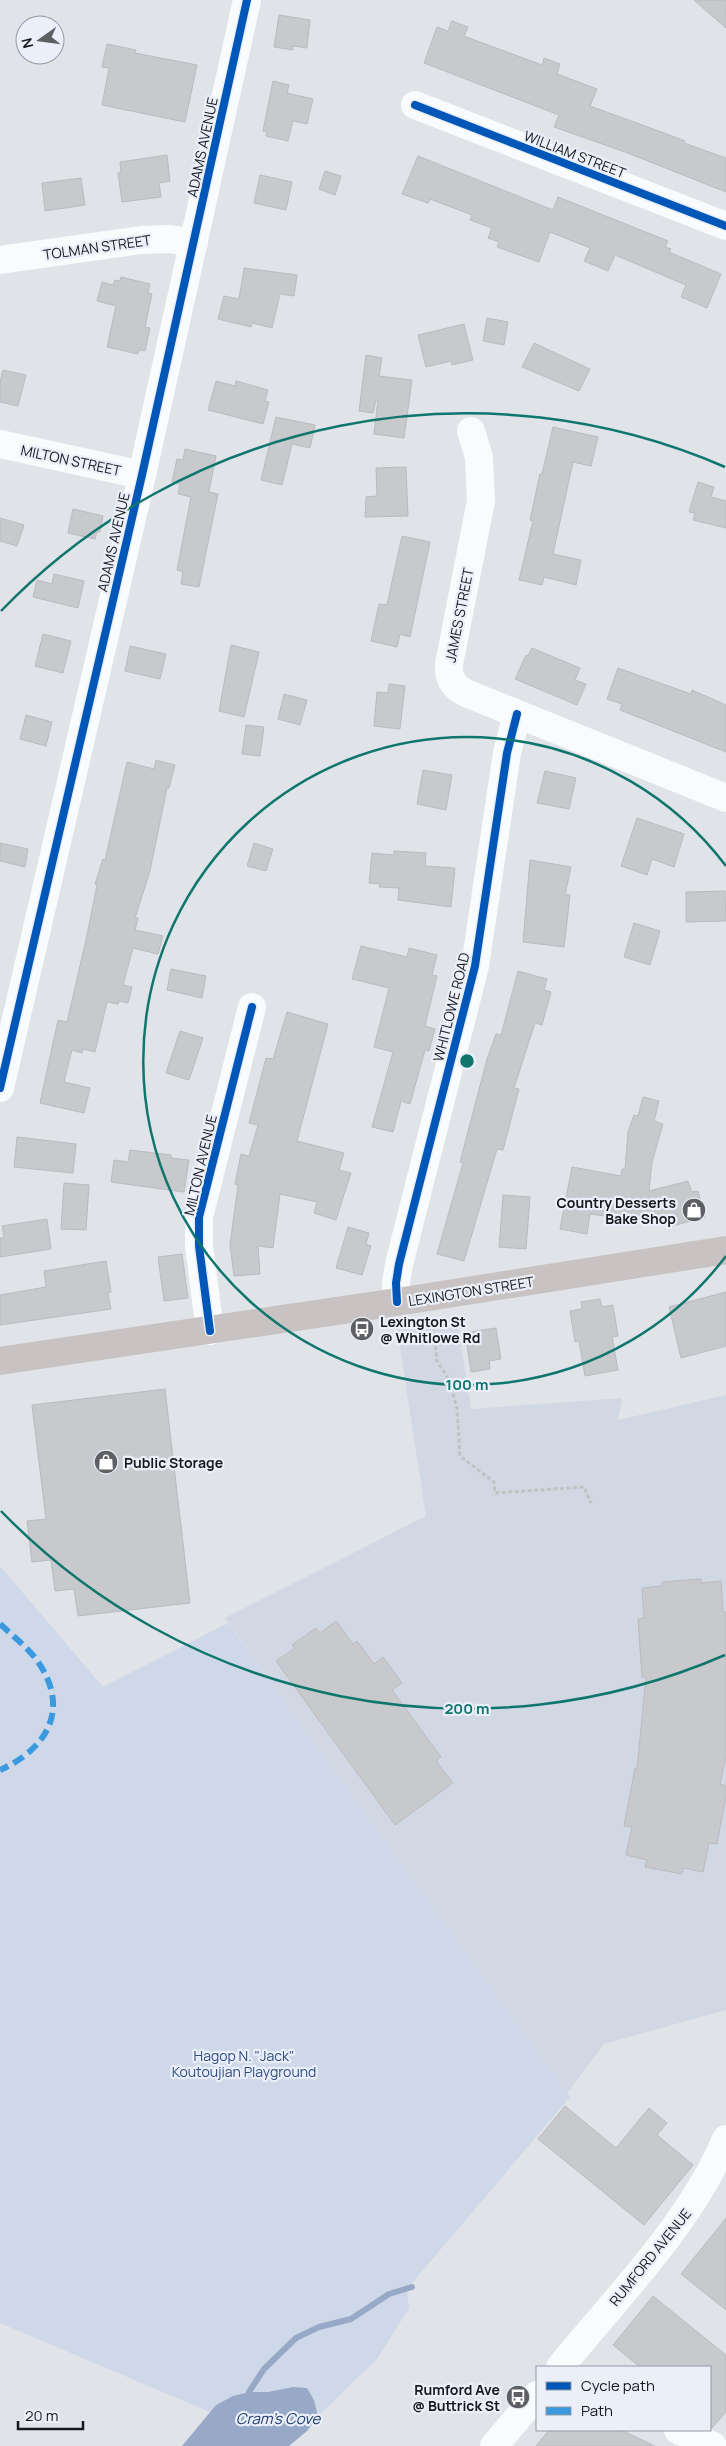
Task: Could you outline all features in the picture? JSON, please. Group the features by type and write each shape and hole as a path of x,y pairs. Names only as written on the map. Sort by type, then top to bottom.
{"main road":[{"name":"LEXINGTON STREET","path":"0,1361 398,1302 726,1250"}],"street":[{"name":"ADAMS AVENUE","path":"0,1088 142,475 247,0"},
{"name":"WILLIAM STREET","path":"415,105 726,226"},
{"name":"TOLMAN STREET","path":"0,260 140,240 170,239 194,243"},
{"name":"JAMES STREET","path":"471,431 479,457 481,501 449,671 454,684 460,690 517,714 726,798"},
{"name":"MILTON STREET","path":"0,444 142,475"},
{"name":"WHITLOWE ROAD","path":"398,1302 396,1283 399,1264 475,966 507,753 517,714"},
{"name":"MILTON AVENUE","path":"210,1330 199,1246 200,1210 252,1007"},
{"name":"RUMFORD AVENUE","path":"561,2366 691,2206 716,2186 726,2139"},
{"path":"494,2446 536,2396"},
{"path":"680,2431 713,2446"}],"path":[{"path":"435,1339 437,1361 450,1381 457,1409 460,1456 494,1482 496,1493 584,1487 591,1503"}],"shaded area":[{"path":"457,1319 471,1409 622,1398 618,1420 726,1395 726,2010 604,2044 567,2093 225,1618 426,1516 397,1328"}],"green space":[{"name":"Hagop N. \"Jack\" Koutoujian Playground","path":"0,1566 103,1687 228,1623 570,2097 407,2289 409,2308 377,2359 318,2416 314,2400 307,2388 293,2387 268,2392 249,2392 216,2405 210,2412 0,2323"}],"water":[{"name":"Cram's Cove","path":"293,2387 307,2388 314,2400 318,2416 307,2431 289,2446 182,2446 216,2405 233,2396 249,2392 268,2392"}],"building":[{"path":"694,0 726,0 726,28"},
{"path":"279,15 310,20 307,48 293,46 293,50 274,47"},
{"path":"452,21 468,27 464,36 542,65 544,58 560,64 557,74 597,89 590,106 726,158 726,192 625,152 554,127 559,115 424,63 437,27 448,31"},
{"path":"107,44 136,50 135,53 197,65 185,122 102,105 109,68 102,67"},
{"path":"273,81 289,85 287,93 313,99 307,124 293,121 288,141 266,136 267,132 263,131"},
{"path":"167,155 170,181 159,183 161,197 122,202 118,173 121,173 120,162"},
{"path":"418,156 553,210 558,197 668,241 665,247 671,249 669,252 721,274 707,308 681,297 686,285 615,255 608,271 584,261 590,248 550,232 539,262 497,247 499,242 488,238 492,228 470,220 472,215 430,199 428,203 402,194"},
{"path":"325,171 341,176 335,195 319,189"},
{"path":"260,175 292,182 286,210 254,203"},
{"path":"81,178 85,205 45,211 42,183"},
{"path":"244,268 297,275 294,296 280,294 272,328 252,323 251,327 218,319 224,296 239,299"},
{"path":"121,277 150,284 148,293 152,294 145,327 150,328 145,351 139,350 138,354 107,347 116,306 97,301 102,282 113,285 115,280 120,281"},
{"path":"487,318 508,322 504,345 483,341"},
{"path":"464,324 473,360 452,365 451,361 426,367 418,335"},
{"path":"534,343 590,369 579,391 522,367"},
{"path":"366,355 382,358 379,376 412,380 404,438 374,434 378,400 376,400 373,413 359,411"},
{"path":"3,370 26,375 18,406 0,402 0,382"},
{"path":"216,381 235,386 236,381 268,390 265,401 269,402 263,424 208,410"},
{"path":"276,417 315,425 310,448 292,444 282,485 261,480"},
{"path":"553,427 598,437 591,466 573,462 553,554 581,560 576,585 544,577 542,585 519,580 533,521 530,520 540,474 542,474"},
{"path":"185,449 216,456 209,492 218,494 199,587 181,584 183,572 177,570 191,497 178,494 180,484 172,482 177,459 183,460"},
{"path":"406,467 408,516 365,517 366,497 377,496 376,468"},
{"path":"698,482 714,487 711,497 726,501 726,528 693,520 695,513 689,512"},
{"path":"73,509 103,516 100,532 97,532 95,539 68,533"},
{"path":"0,518 24,525 17,546 0,541"},
{"path":"402,536 430,542 410,637 400,634 397,647 371,641 379,604 387,605"},
{"path":"54,574 84,581 78,608 33,597 37,580 52,584"},
{"path":"43,634 71,641 63,673 35,666"},
{"path":"231,645 259,652 244,717 219,711"},
{"path":"130,646 166,654 160,679 125,671"},
{"path":"532,648 580,668 575,680 586,684 577,705 515,679 526,655 528,656"},
{"path":"618,668 691,694 692,690 726,705 726,752 620,710 622,704 607,699"},
{"path":"389,684 405,686 400,729 374,726 377,692 388,693"},
{"path":"284,694 307,700 300,725 278,719"},
{"path":"26,715 52,722 46,746 20,739"},
{"path":"246,725 264,727 260,756 242,754"},
{"path":"156,760 175,765 169,788 167,788 150,871 135,918 138,918 135,930 163,936 158,954 133,948 123,985 132,987 128,1003 119,1001 118,1004 107,1002 95,1052 83,1049 82,1053 72,1050 64,1082 90,1088 84,1113 40,1103 58,1020 67,1022 86,940 97,885 95,884 103,859 105,860 127,762 154,769"},
{"path":"423,770 452,775 446,810 417,804"},
{"path":"545,771 576,778 569,809 537,803"},
{"path":"637,818 684,834 674,867 652,859 647,875 621,866"},
{"path":"0,843 28,849 25,867 0,861"},
{"path":"254,843 273,849 266,871 247,866"},
{"path":"394,851 426,853 425,866 455,868 451,907 398,900 399,888 379,887 380,884 369,883 372,853 394,855"},
{"path":"530,860 571,867 565,895 570,895 564,947 523,942"},
{"path":"725,891 726,921 686,922 686,892"},
{"path":"634,923 660,931 650,965 624,957"},
{"path":"361,946 407,957 409,948 437,955 432,975 437,976 425,1026 435,1029 429,1051 425,1050 410,1104 401,1101 393,1132 372,1127 393,1052 374,1047 389,988 352,979"},
{"path":"171,969 206,976 202,998 167,990"},
{"path":"518,971 547,979 544,990 551,992 542,1025 535,1023 514,1088 519,1089 503,1150 497,1149 464,1261 437,1254 463,1163 460,1162 487,1059 496,1034 501,1035"},
{"path":"287,1012 328,1024 297,1141 344,1153 339,1170 351,1173 336,1220 314,1213 317,1202 280,1194 273,1248 258,1246 260,1274 234,1276 230,1245 238,1185 235,1184 241,1154 249,1156 258,1125 249,1123 266,1058 273,1059"},
{"path":"180,1031 203,1038 189,1080 166,1073"},
{"path":"643,1097 659,1101 654,1121 663,1124 652,1162 649,1191 688,1181 692,1192 698,1191 705,1217 669,1227 668,1224 590,1214 587,1234 560,1229 572,1167 621,1176 622,1169 625,1169 628,1132 634,1115 638,1116"},
{"path":"17,1137 76,1144 73,1173 14,1167"},
{"path":"130,1150 171,1155 171,1158 189,1160 184,1192 111,1182 114,1160 128,1162"},
{"path":"64,1183 89,1185 86,1230 61,1229"},
{"path":"503,1195 530,1197 526,1249 499,1247"},
{"path":"47,1219 51,1249 0,1257 0,1238 4,1238 2,1226"},
{"path":"348,1227 369,1233 366,1244 371,1246 362,1275 336,1268"},
{"path":"182,1254 188,1298 164,1301 158,1257"},
{"path":"106,1261 111,1292 108,1293 111,1309 0,1325 0,1295 46,1287 44,1271"},
{"path":"726,1292 726,1346 681,1358 669,1307"},
{"path":"600,1299 602,1307 613,1305 618,1336 612,1337 618,1370 585,1376 579,1341 575,1342 570,1311 582,1309 581,1302"},
{"path":"496,1328 501,1359 489,1361 490,1369 471,1372 467,1345 471,1344 469,1332"},
{"name":"Public Storage","path":"165,1389 190,1603 78,1616 74,1589 55,1591 51,1560 32,1562 27,1521 46,1519 32,1405"},
{"path":"701,1579 701,1583 721,1581 723,1612 726,1612 726,1756 720,1784 726,1786 726,1796 717,1844 709,1843 703,1872 683,1868 682,1874 645,1867 647,1860 626,1855 632,1827 624,1826 635,1768 637,1769 646,1677 642,1677 638,1619 644,1618 642,1588 662,1586 662,1582"},
{"path":"336,1621 353,1644 357,1641 374,1664 383,1657 402,1683 392,1690 441,1757 436,1761 453,1783 395,1825 276,1661 295,1648 292,1645 316,1628 320,1633"},
{"path":"565,2106 616,2148 649,2108 667,2123 657,2135 693,2165 644,2225 538,2139"},
{"path":"726,2218 726,2310 681,2274"},
{"path":"653,2296 726,2355 726,2412 711,2428 711,2366 639,2366 613,2345"},
{"path":"548,2431 623,2431 655,2446 536,2446"}],"waterway":[{"path":"249,2392 264,2369 296,2338 319,2327 351,2319 389,2294 412,2287"}],"marked path":[{"path":"0,1624 36,1659 47,1677 52,1694 53,1709 50,1724 42,1738 17,1761 0,1770"}],"cycle path":[{"path":"0,1088 142,475 247,0"},
{"path":"415,105 726,226"},
{"path":"397,1302 396,1283 399,1264 475,966 507,753 517,714"},
{"path":"210,1331 199,1246 199,1217 252,1007"}],"place":[{"name":"Country Desserts Bake Shop","path":"694,1210"},
{"name":"Lexington St @ Whitlowe Rd","path":"362,1329"},
{"name":"Public Storage","path":"106,1462"},
{"name":"Rumford Ave @ Buttrick St","path":"518,2397"}]}
